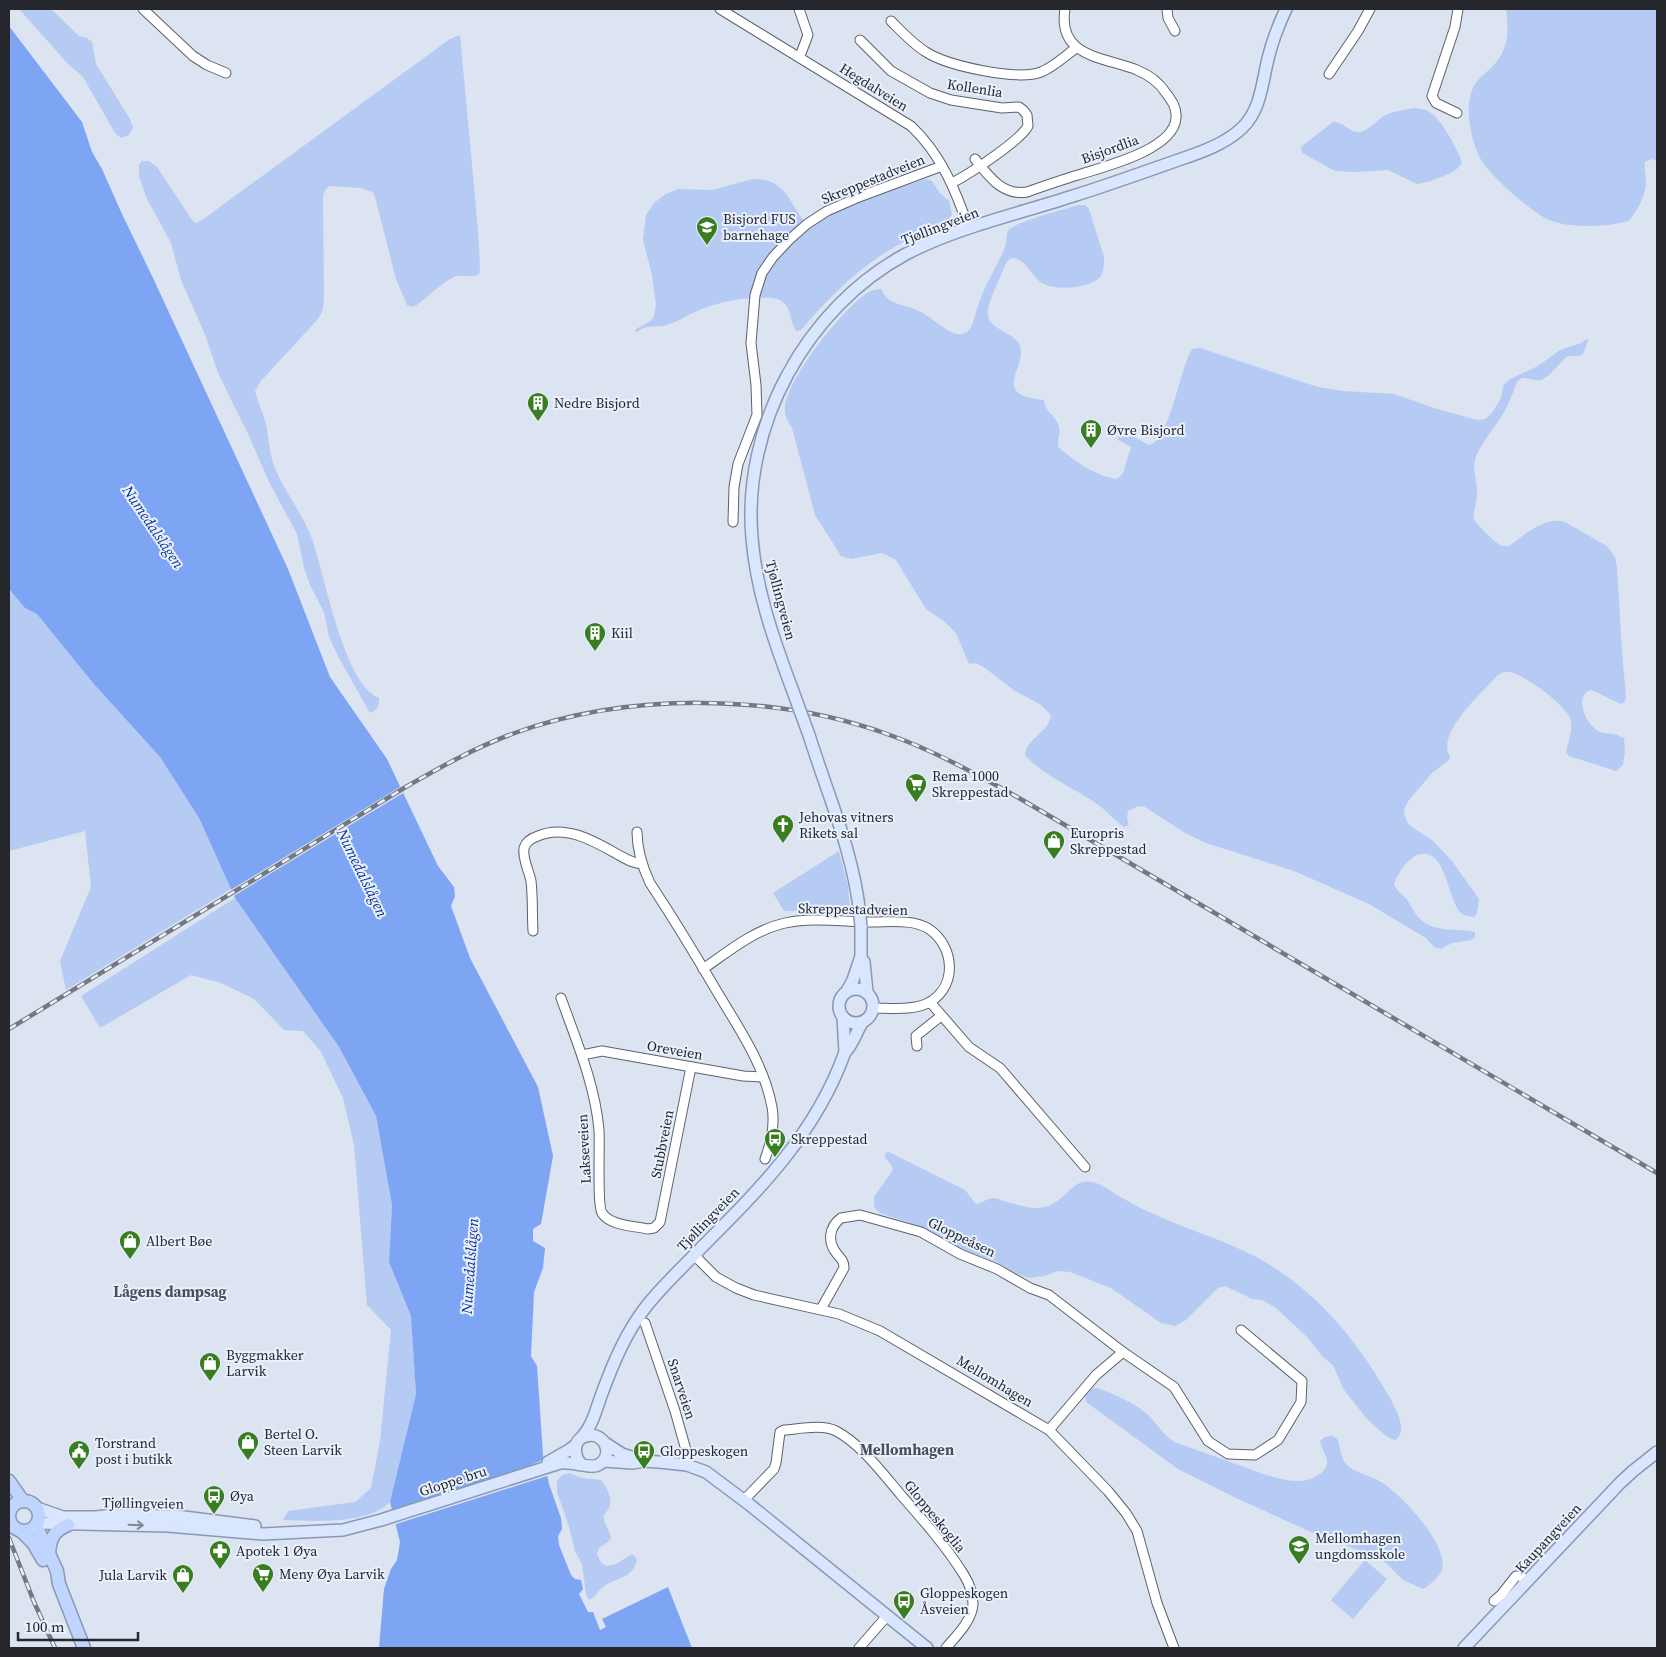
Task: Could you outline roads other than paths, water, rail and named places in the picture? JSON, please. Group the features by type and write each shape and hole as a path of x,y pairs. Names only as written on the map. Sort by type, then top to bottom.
{"highway":[{"path":"9,1481 23,1501"},
{"path":"15,1528 30,1530 37,1524 39,1516 36,1508 28,1502 23,1501 15,1504 10,1511 10,1521 15,1528 33,1543 59,1584"},
{"path":"37,1524 57,1571 59,1584 84,1648"},
{"path":"49,1554 50,1542 55,1532 68,1525"}],"main road":[{"name":"Tjøllingveien","path":"861,958 861,921 850,858 764,604 756,571 751,506 754,474 770,412 788,374 807,344 833,312 856,289 903,256 932,242 1207,149 1234,135 1248,121 1258,102 1268,57 1277,28 1286,9"},
{"path":"847,992 861,958 864,962 867,992 872,999 874,1008 870,1016 862,1023 852,1023 843,1017 839,1004 842,996 847,992 858,989 867,992"},
{"name":"Tjøllingveien","path":"843,1017 845,1052"},
{"name":"Tjøllingveien","path":"563,1459 589,1429 616,1358 636,1320 658,1292 765,1182 794,1147 824,1100 845,1052 849,1049 862,1023"},
{"name":"Tjøllingveien","path":"597,1408 603,1441"},
{"path":"582,1464 575,1453 579,1441 594,1435 622,1454 643,1461 687,1465 711,1475 927,1648"},
{"path":"603,1441 607,1451 604,1461"},
{"name":"Kaupangveien","path":"1464,1648 1620,1483 1657,1452"},
{"path":"563,1459 588,1467 594,1467 604,1461 611,1460 633,1463 643,1461"},
{"name":"Gloppe bru","path":"381,1520 534,1471 541,1466 563,1459"},
{"name":"Tjøllingveien","path":"36,1508 63,1516 79,1518 113,1515 176,1516 309,1533"},
{"name":"Tjøllingveien","path":"37,1524 168,1526 263,1534 343,1530 381,1520"}],"street":[{"path":"143,9 192,56 226,73"},
{"name":"Hegdalveien","path":"720,9 800,56 911,126 933,150 952,183 969,229"},
{"path":"799,9 808,35 800,56"},
{"path":"891,22 916,46 938,59 1000,73 1024,75 1043,71 1076,48 1064,24 1065,9"},
{"path":"1167,9 1168,18 1175,31"},
{"path":"1329,74 1358,31 1370,9"},
{"path":"1457,113 1436,103 1432,96 1455,27 1458,9"},
{"name":"Kollenlia","path":"860,40 891,71 930,93 951,100 1002,108 1018,107 1023,110 1028,120 1026,129 1005,148 978,162"},
{"name":"Bisjordlia","path":"978,162 999,185 1017,194 1137,155 1158,142 1175,125 1176,109 1155,80 1136,70 1086,54 1076,48"},
{"path":"952,183 978,162"},
{"name":"Skreppestadveien","path":"734,522 734,487 738,464 757,415 751,343 755,295 762,273 773,257 789,240 807,224 827,211 942,166"},
{"path":"533,932 531,882 524,851 528,840 546,833 561,831 598,843 633,863 642,864"},
{"path":"637,832 637,844 642,864 650,883 750,1047 769,1092 773,1122 769,1150 765,1159"},
{"name":"Skreppestadveien","path":"703,969 745,939 787,923 809,920 916,924 927,928 935,934 945,946 950,962 947,982 940,994 930,1002"},
{"name":"Lakseveien","path":"561,998 582,1055 595,1102 599,1127 600,1209 606,1218 612,1222 648,1229 657,1226"},
{"path":"874,1008 917,1007 930,1002 969,1047 1000,1068 1085,1167"},
{"path":"917,1046 916,1036 941,1016"},
{"name":"Oreveien","path":"582,1055 602,1051 743,1076 763,1077"},
{"name":"Stubbveien","path":"657,1226 662,1216 691,1067"},
{"name":"Gloppeåsen","path":"821,1309 844,1268 843,1261 837,1255 832,1244 831,1233 836,1221 841,1218 860,1215 921,1232 960,1254 997,1269 1030,1288 1049,1295 1174,1387 1208,1441 1228,1454 1255,1455 1278,1440 1301,1402 1302,1381 1241,1330"},
{"name":"Mellomhagen","path":"694,1255 716,1277 736,1288 785,1303 821,1309 856,1320 880,1331 1049,1430 1108,1491 1126,1513 1136,1531 1174,1648"},
{"name":"Snarveien","path":"646,1323 675,1411 686,1450 687,1465"},
{"path":"1049,1430 1096,1376 1124,1352"},
{"name":"Gloppeskoglia","path":"744,1500 774,1469 780,1432 784,1430 824,1428 838,1432 864,1453 902,1496 935,1535 969,1585 973,1603 972,1611 946,1648"},
{"path":"1494,1600 1501,1595 1516,1576 1520,1576 1528,1581"},
{"path":"859,1648 887,1616"}],"water":[{"name":"Numedalslågen","path":"9,26 82,122 92,152 102,169 288,569 330,677 387,759 438,866 454,887 455,896 451,906 470,958 538,1087 553,1156 541,1224 533,1229 533,1241 545,1248 543,1268 534,1292 531,1356 537,1366 543,1455 549,1484 561,1518 562,1529 558,1536 559,1545 571,1575 575,1579 581,1580 583,1589 579,1594 588,1612 593,1612 600,1630 606,1627 602,1619 668,1587 692,1648 379,1648 384,1589 391,1569 397,1560 400,1542 390,1502 416,1394 411,1316 389,1262 392,1205 376,1116 339,1047 235,898 199,818 160,757 93,683 37,614 25,608 9,589"}],"railway":[{"path":"9,1029 404,788 484,746 512,734 556,720 603,711 651,705 700,703 748,705 796,711 843,721 904,740 954,763 1019,798 1657,1173"},
{"path":"9,1538 34,1602 55,1648"}],"place":[{"name":"Bisjord FUS barnehage","path":"707,246"},
{"name":"Nedre Bisjord","path":"538,422"},
{"name":"Øvre Bisjord","path":"1091,449"},
{"name":"Kiil","path":"595,652"},
{"name":"Rema 1000 Skreppestad","path":"916,803"},
{"name":"Jehovas vitners Rikets sal","path":"783,844"},
{"name":"Europris Skreppestad","path":"1054,860"},
{"name":"Skreppestad","path":"775,1158"},
{"name":"Albert Bøe","path":"130,1260"},
{"name":"Byggmakker Larvik","path":"210,1382"},
{"name":"Bertel O. Steen Larvik","path":"248,1461"},
{"name":"Torstrand post i butikk","path":"79,1470"},
{"name":"Gloppeskogen","path":"644,1470"},
{"name":"Øya","path":"214,1515"},
{"name":"Mellomhagen ungdomsskole","path":"1299,1565"},
{"name":"Apotek 1 Øya","path":"220,1570"},
{"name":"Meny Øya Larvik","path":"263,1593"},
{"name":"Jula Larvik","path":"183,1594"},
{"name":"Gloppeskogen Åsveien","path":"904,1620"}],"district":[{"name":"Lågens dampsag","path":"170,1292"},
{"name":"Mellomhagen","path":"907,1450"}]}
